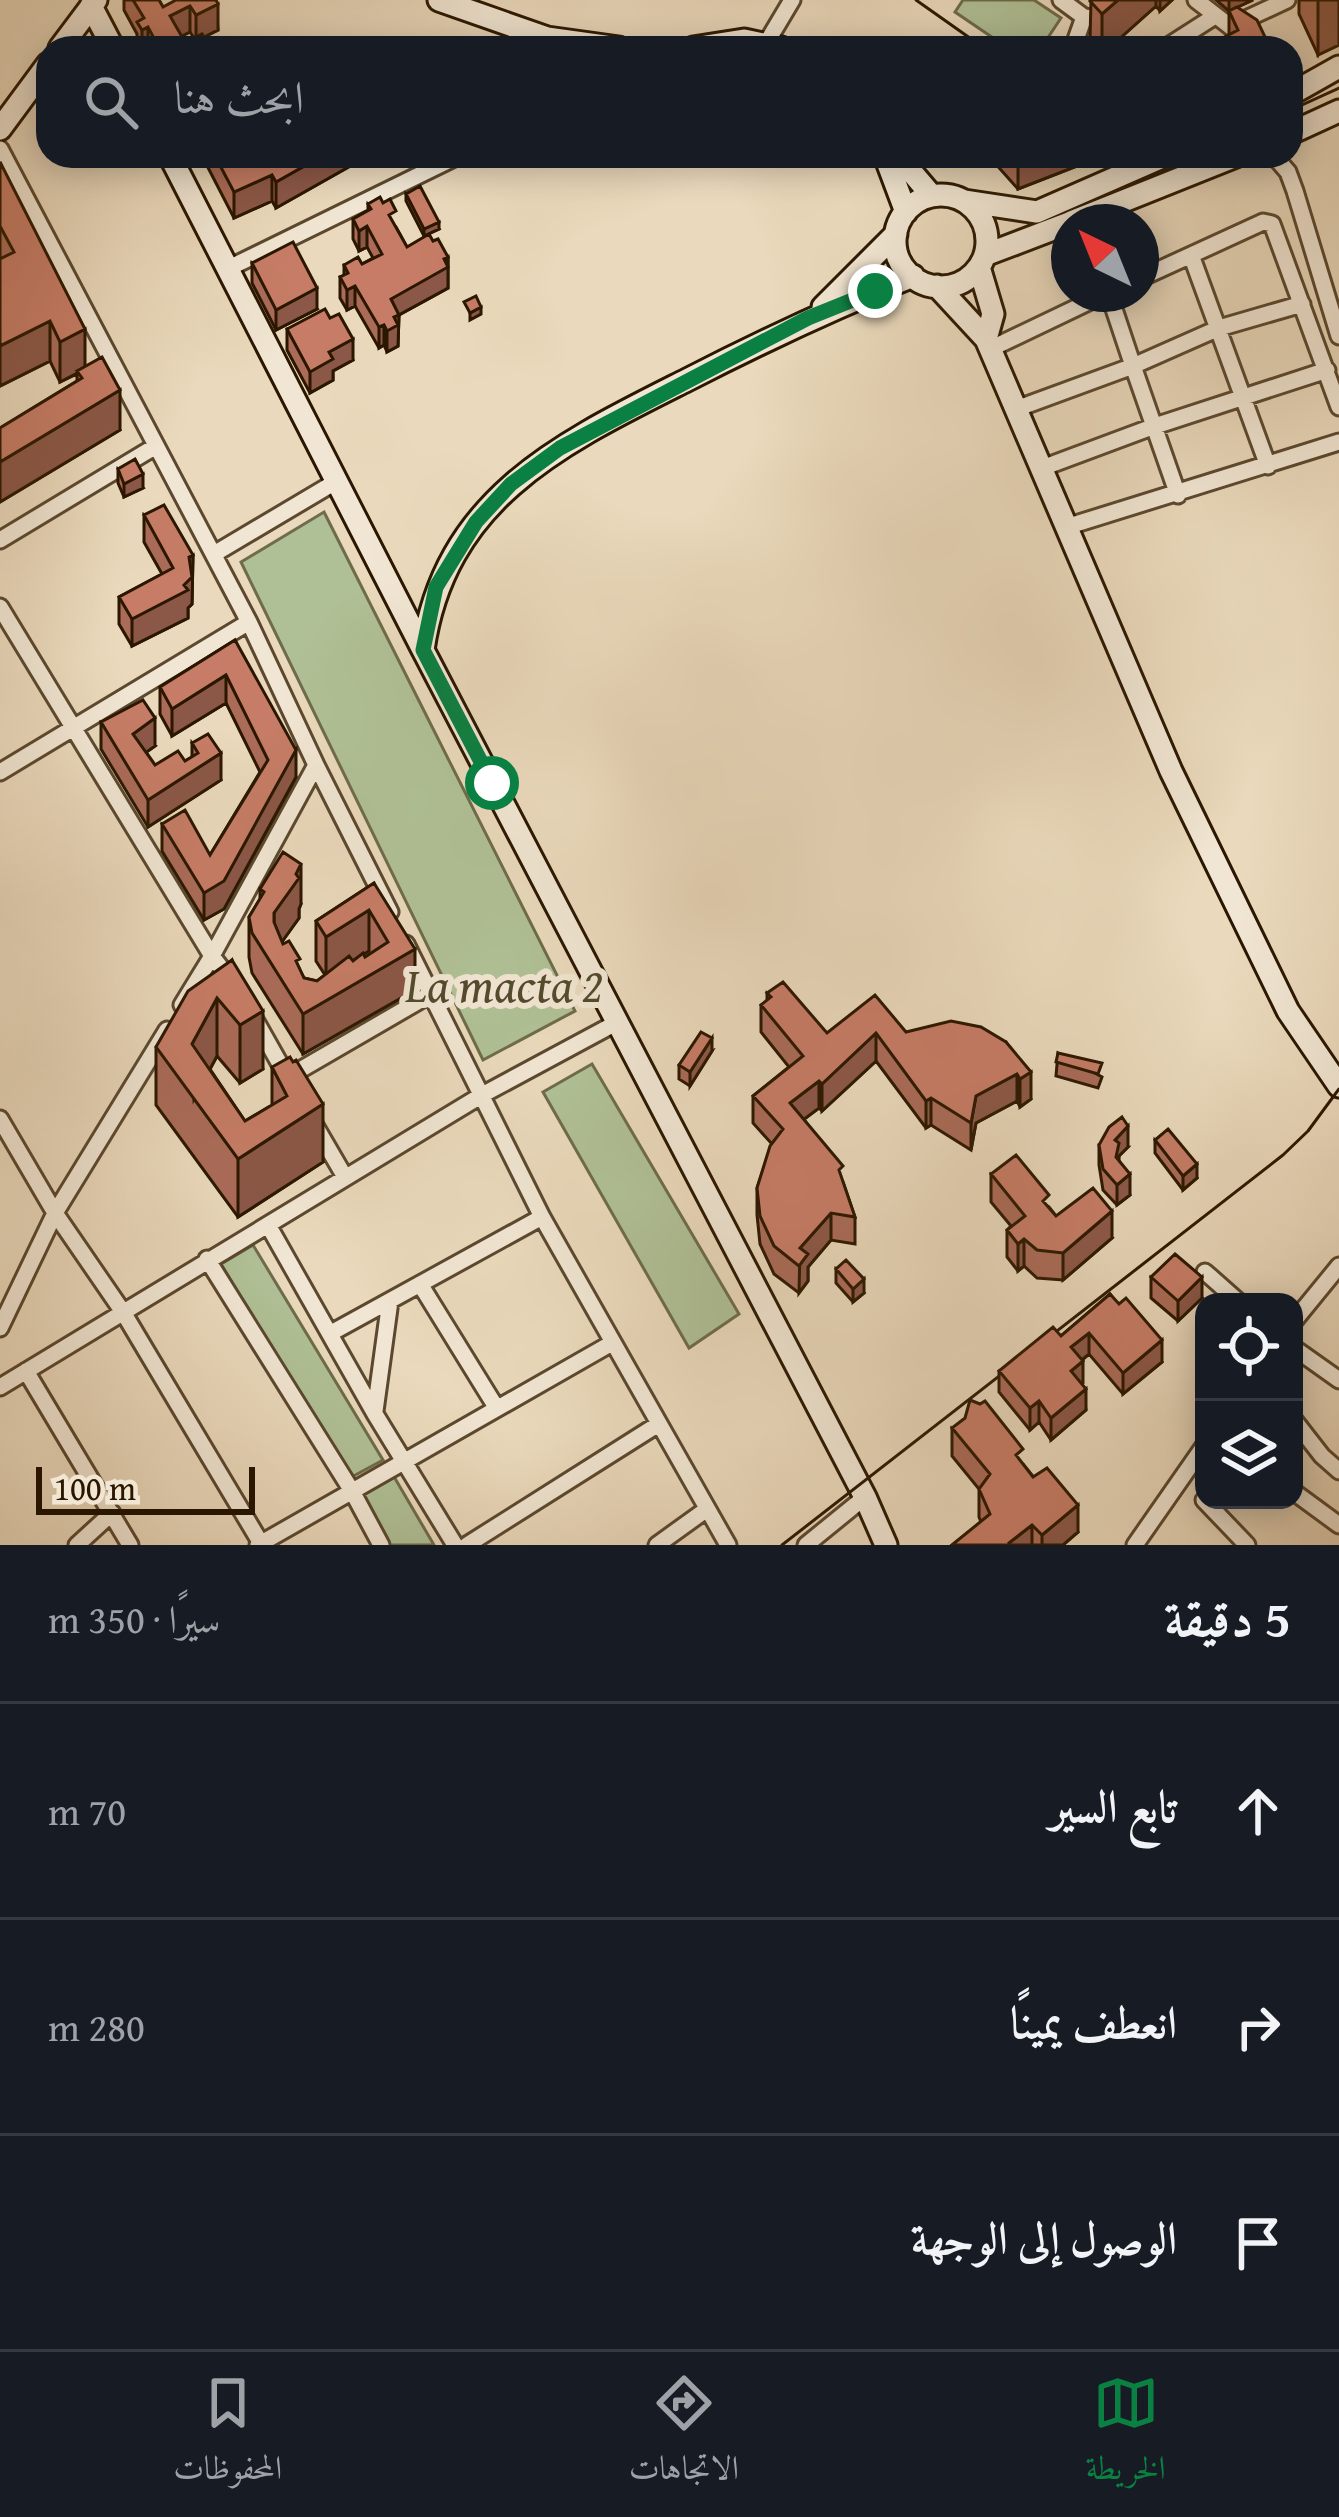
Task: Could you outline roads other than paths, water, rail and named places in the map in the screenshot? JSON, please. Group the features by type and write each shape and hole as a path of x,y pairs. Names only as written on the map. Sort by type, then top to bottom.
{"main road":[{"path":"439,0 541,36"},
{"path":"69,36 94,3"},
{"path":"94,3 108,36"},
{"path":"1303,87 1339,67"},
{"path":"0,129 36,80"},
{"path":"1303,128 1339,111"},
{"path":"176,168 886,1545"},
{"path":"890,168 906,212"},
{"path":"908,168 932,196"},
{"path":"808,318 896,234 906,212 932,196 1037,212 1138,168"},
{"path":"1115,204 1206,168"},
{"path":"964,201 984,224 982,261 993,314 988,344"},
{"path":"937,286 960,282 982,261 1051,230"},
{"path":"896,234 899,257 913,276 937,286 988,344 1171,770 1288,1011 1339,1086"},
{"path":"423,650 429,609 442,575 476,522 511,484 580,436 808,318 913,276"}],"street":[{"path":"778,36 792,0"},
{"path":"1061,0 1084,16 1103,12 1116,0"},
{"path":"1196,0 1237,36"},
{"path":"1190,36 1287,0"},
{"path":"1077,36 1084,16"},
{"path":"0,149 249,622 542,1216 728,1545"},
{"path":"229,268 433,168"},
{"path":"1284,168 1339,336"},
{"path":"1159,270 1263,222 1273,224 1339,407"},
{"path":"1191,255 1268,466"},
{"path":"1016,409 1219,328 1302,304"},
{"path":"988,344 1064,312"},
{"path":"1114,312 1178,495"},
{"path":"1042,468 1327,370"},
{"path":"1066,527 1339,442"},
{"path":"0,540 156,446"},
{"path":"214,554 338,481"},
{"path":"0,607 212,956 238,990"},
{"path":"0,772 249,622"},
{"path":"0,1328 55,1213 212,956 316,765"},
{"path":"288,1078 431,994"},
{"path":"248,1007 345,1177"},
{"path":"0,1388 482,1095 616,1023"},
{"path":"0,1119 55,1213 123,1312 260,1544 612,1343"},
{"path":"331,1333 542,1216"},
{"path":"268,1225 455,1545"},
{"path":"207,1259 381,1545"},
{"path":"1205,1272 1229,1293"},
{"path":"1303,1311 1337,1272"},
{"path":"420,1284 496,1407"},
{"path":"375,1414 390,1301"},
{"path":"1303,1354 1339,1380"},
{"path":"26,1372 130,1545"},
{"path":"467,1545 657,1425"},
{"path":"1303,1432 1339,1471"},
{"path":"1139,1544 1195,1459"},
{"path":"1181,1479 1195,1492"},
{"path":"806,1545 865,1497"},
{"path":"1303,1499 1339,1525"},
{"path":"657,1545 707,1509"},
{"path":"1213,1509 1247,1545"},
{"path":"77,1545 112,1513"}],"tram line":[{"path":"916,0 967,36"},
{"path":"1303,104 1339,88"},
{"path":"782,1545 1283,1155 1339,1089"}],"park label":[{"name":"La macta 2","path":"504,985"}]}
